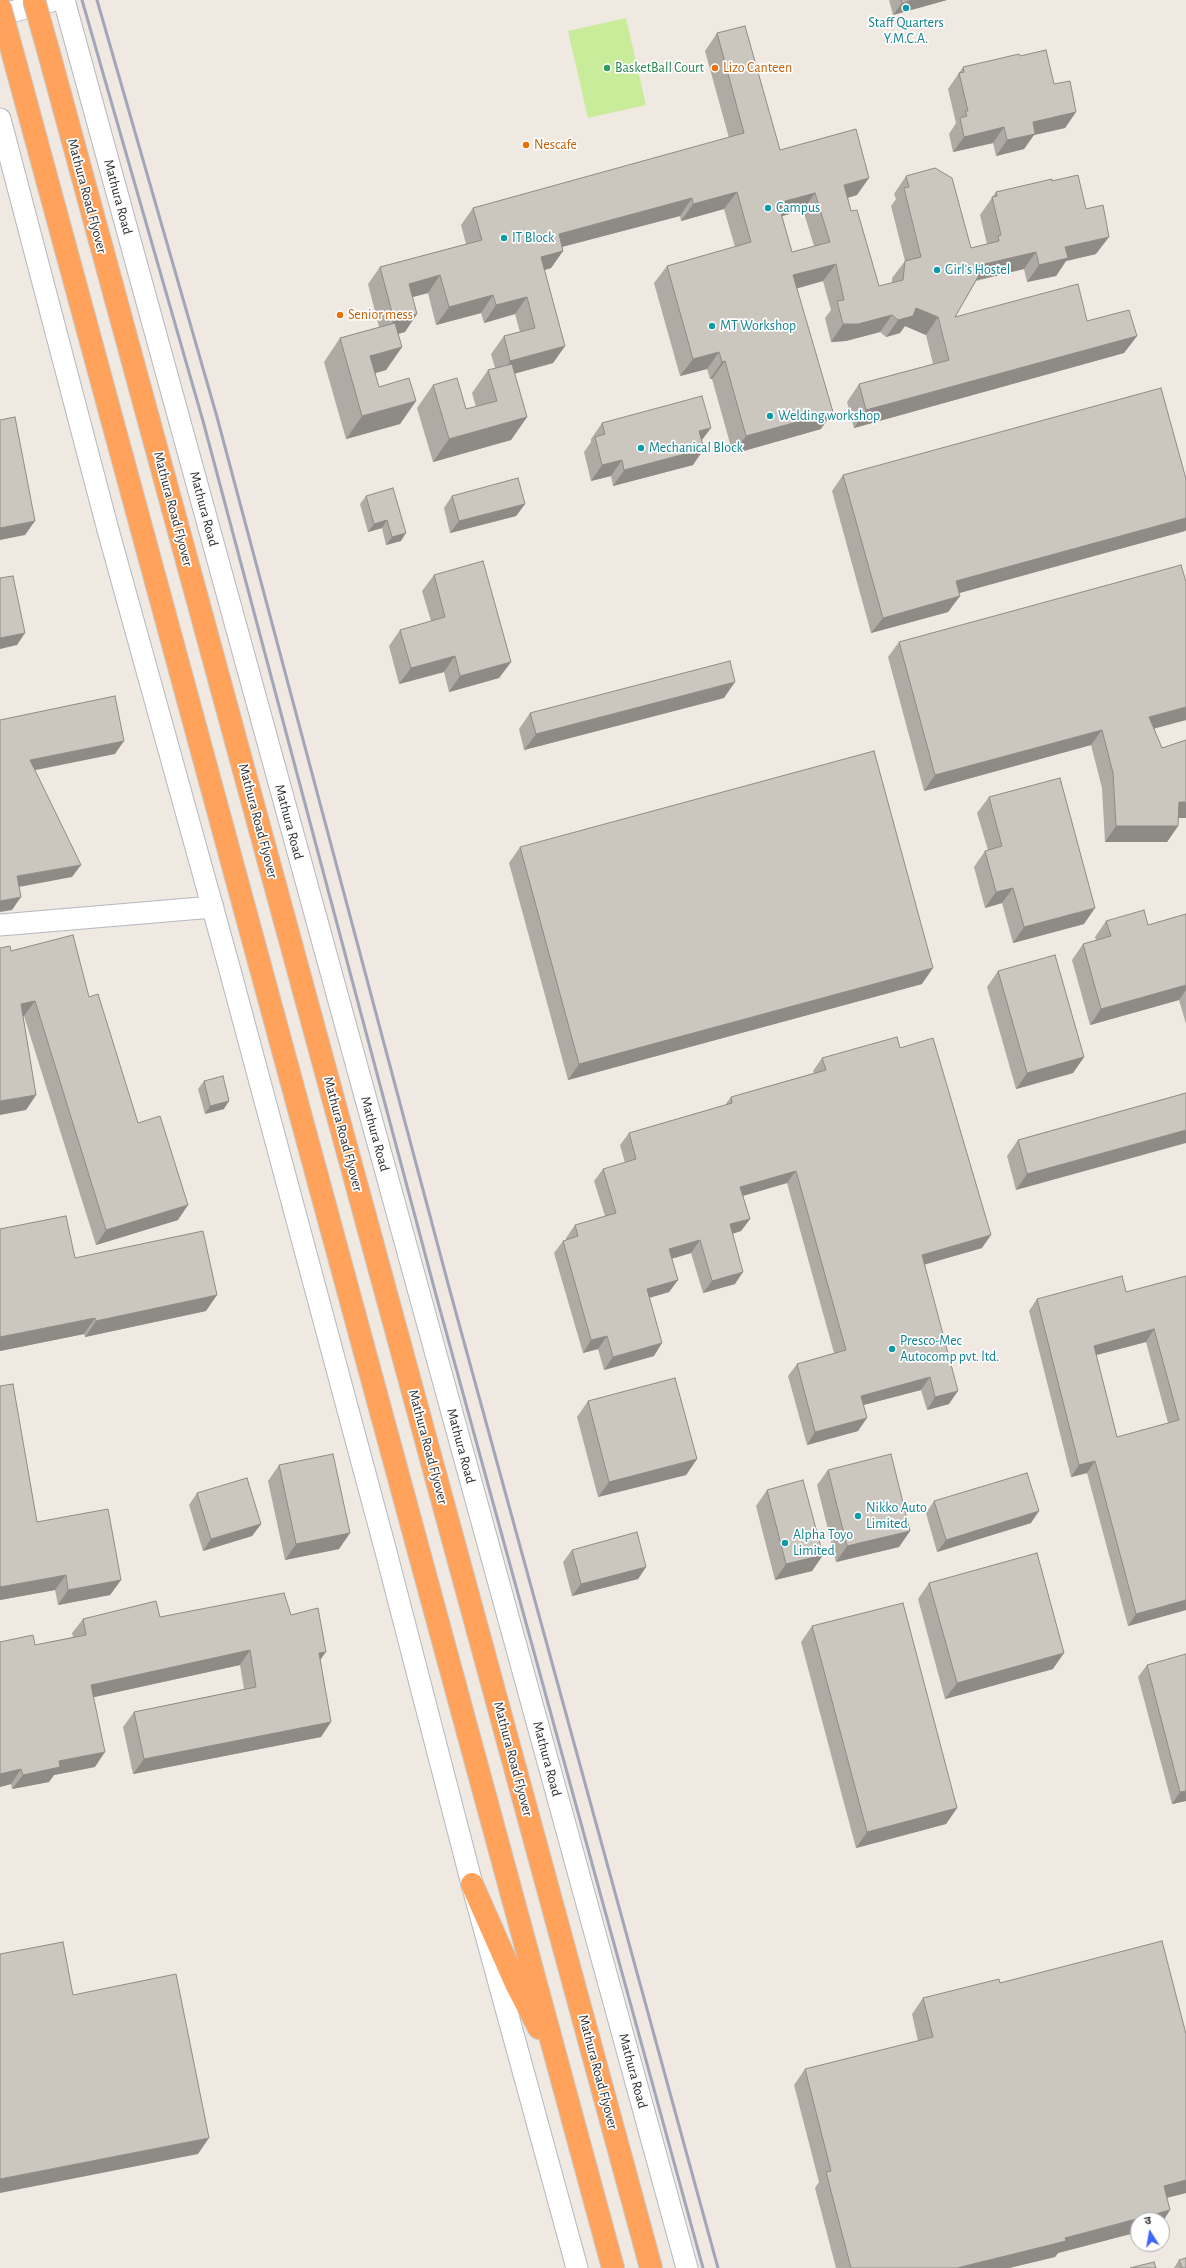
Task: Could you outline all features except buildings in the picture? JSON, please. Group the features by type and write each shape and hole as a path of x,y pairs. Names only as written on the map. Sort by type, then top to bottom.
{"highway":[{"name":"Mathura Road Flyover","path":"34,0 651,2268"},
{"path":"0,7 613,2268"},
{"path":"472,1884 517,1986 559,2068"}],"main road":[{"path":"0,15 55,0"},
{"name":"Mathura Road","path":"64,0 687,2268"},
{"path":"0,119 108,530 213,907 385,1548 472,1884 577,2268"},
{"path":"0,925 213,907"}],"green space":[{"name":"BasketBall Court","path":"626,18 646,105 588,118 568,31"}],"railway":[{"path":"82,0 203,421 436,1295 703,2268"},
{"path":"97,0 217,417 450,1291 718,2268"}],"place":[{"name":"Staff Quarters Y.M.C.A.","path":"906,8"},
{"name":"BasketBall Court","path":"607,68"},
{"name":"Lizo Canteen","path":"715,68"},
{"name":"Nescafe","path":"526,145"},
{"name":"Campus","path":"768,208"},
{"name":"IT Block","path":"504,238"},
{"name":"Girl's Hostel","path":"937,270"},
{"name":"Senior mess","path":"340,315"},
{"name":"MT Workshop","path":"712,326"},
{"name":"Welding workshop","path":"770,416"},
{"name":"Mechanical Block","path":"641,448"},
{"name":"Presco-Mec Autocomp pvt. ltd.","path":"892,1349"},
{"name":"Nikko Auto Limited","path":"858,1516"},
{"name":"Alpha Toyo Limited","path":"785,1543"}]}
